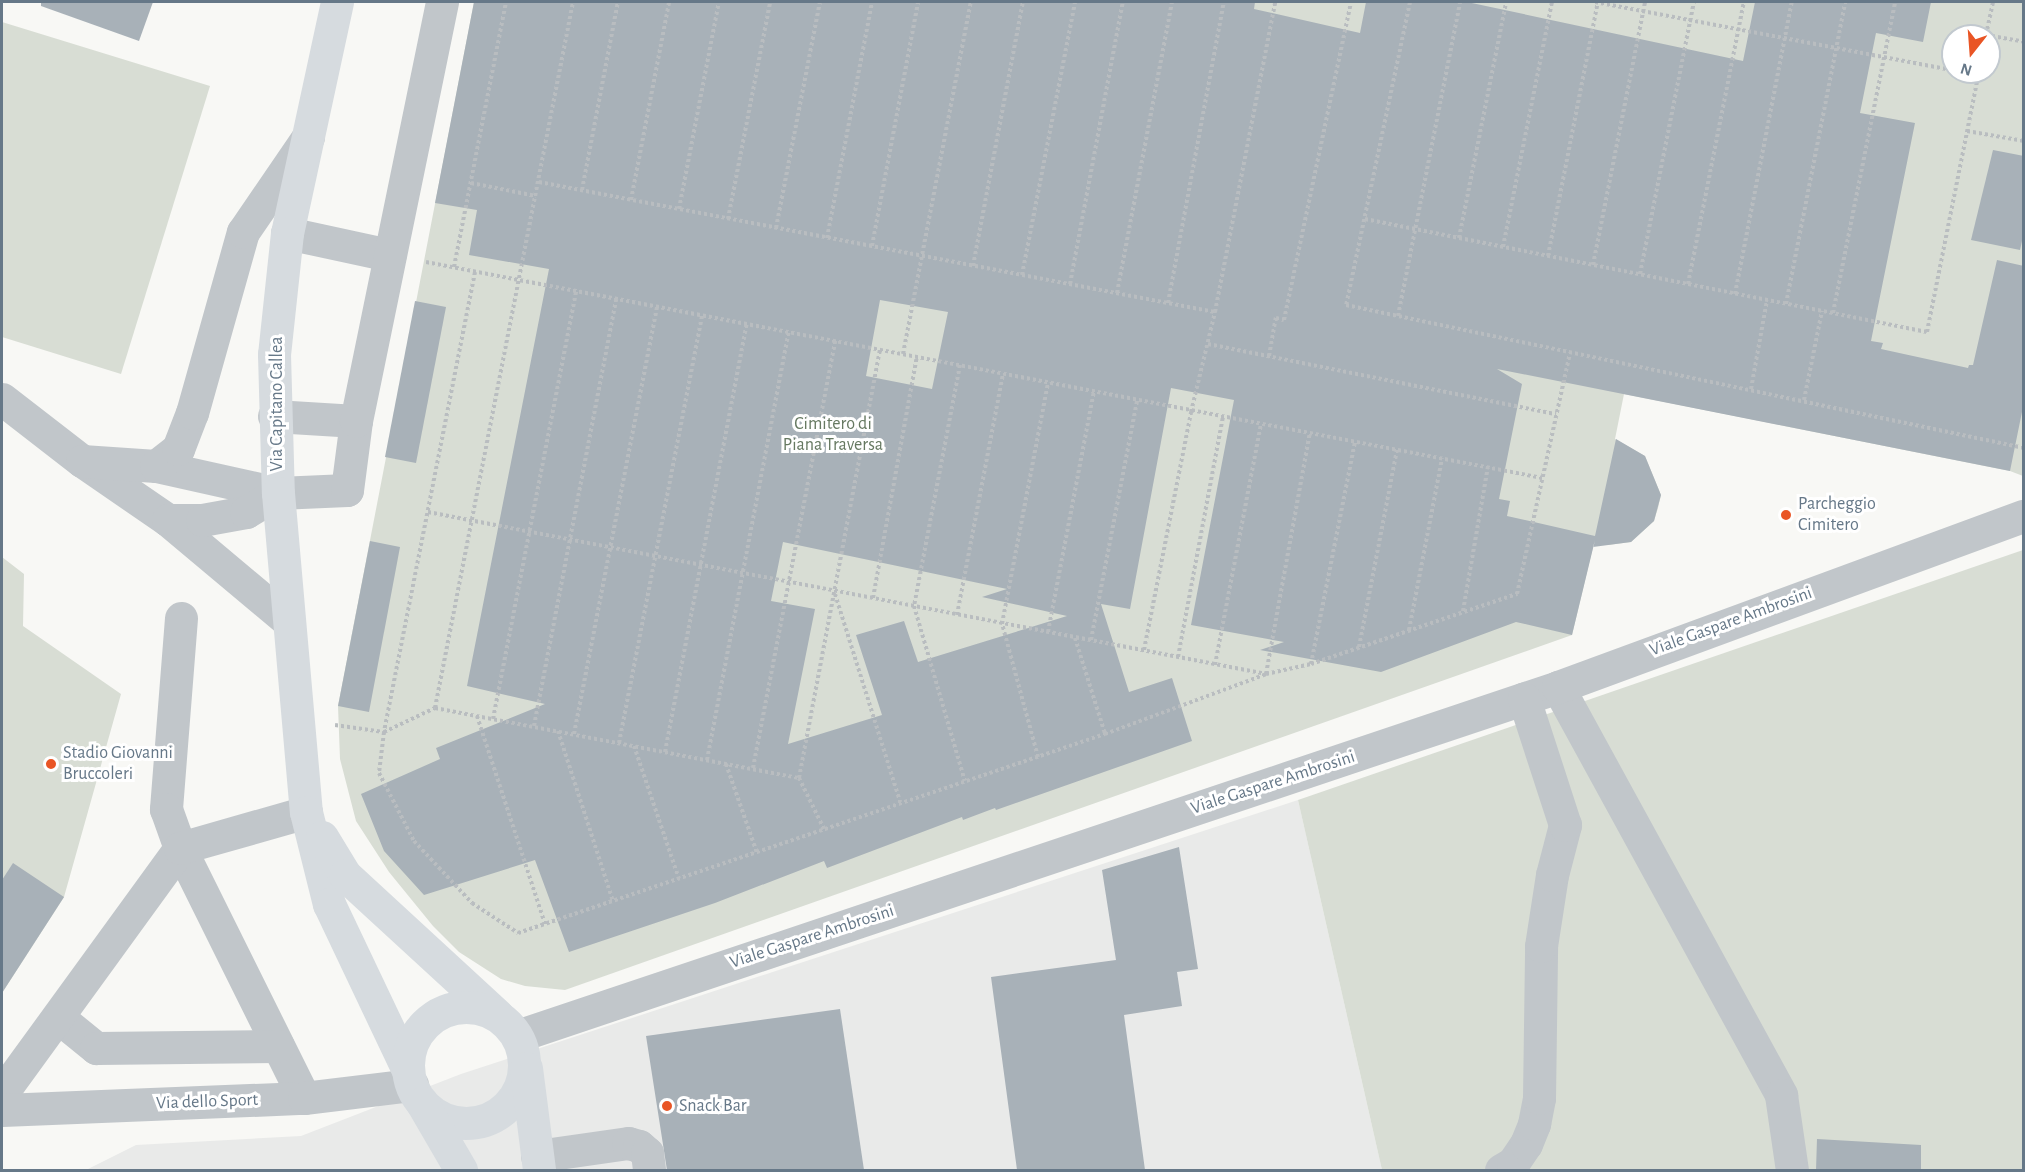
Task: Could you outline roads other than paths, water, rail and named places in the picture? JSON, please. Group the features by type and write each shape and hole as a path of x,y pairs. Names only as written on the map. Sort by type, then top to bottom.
{"main road":[{"name":"Via Capitano Callea","path":"337,2 287,233 274,354 278,493 287,620 306,812 329,904 412,1082"},
{"path":"306,812 345,875 515,1037 538,1163"},
{"path":"412,1082 426,1107 441,1117 459,1123 477,1122 495,1116 509,1104 520,1089 524,1071 515,1037 491,1012 474,1007 457,1008 440,1013 426,1023 415,1037 409,1053 412,1082 460,1170"}],"street":[{"path":"82,460 156,466 278,493 347,490 356,421 442,2"},
{"path":"156,466 178,449 192,412 243,232 308,137"},
{"path":"287,233 390,255"},
{"path":"2,399 82,460 168,520 287,620"},
{"path":"274,416 356,421"},
{"path":"168,520 202,520 246,513 278,493"},
{"name":"Viale Gaspare Ambrosini","path":"515,1037 1524,699 2024,516"},
{"path":"181,618 166,809 180,848 304,1098"},
{"path":"1558,687 1781,1095 1792,1170"},
{"path":"1501,1170 1513,1163 1526,1144 1534,1124 1539,1098 1541,946 1552,875 1564,825 1524,699"},
{"path":"2,1093 59,1018 180,848 306,812"},
{"path":"59,1018 96,1048 278,1046"},
{"name":"Via dello Sport","path":"2,1110 304,1098 412,1082"},
{"path":"538,1163 602,1158 628,1143 639,1146 647,1153 649,1170"}],"place":[{"name":"Parcheggio Cimitero","path":"1786,515"},
{"name":"Stadio Giovanni Bruccoleri","path":"51,764"},
{"name":"Snack Bar","path":"667,1106"}],"park label":[{"name":"Cimitero di Piana Traversa","path":"833,435"}]}
